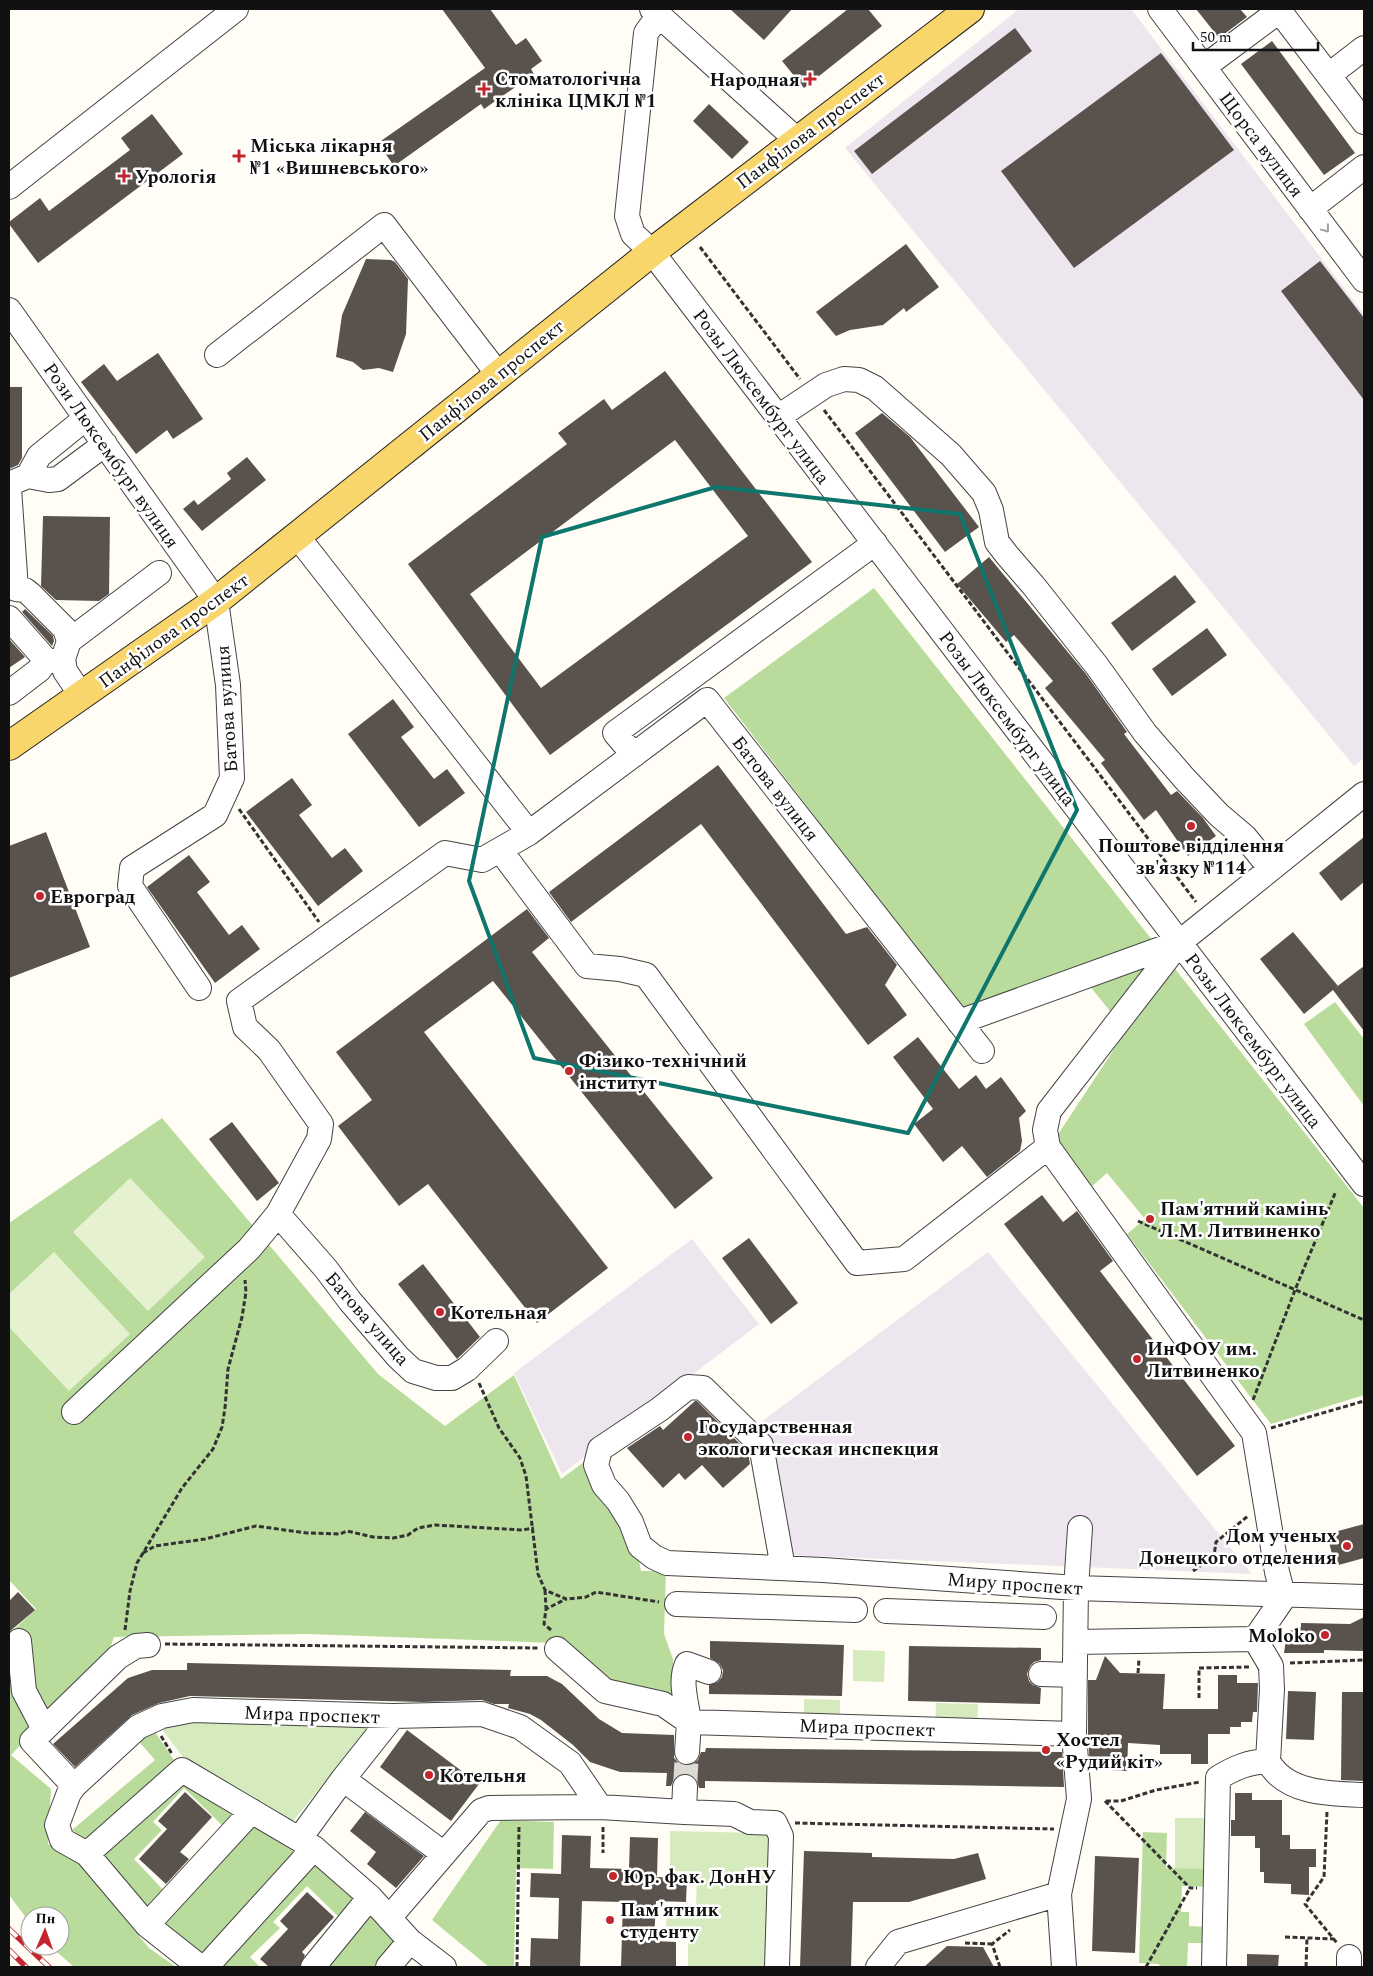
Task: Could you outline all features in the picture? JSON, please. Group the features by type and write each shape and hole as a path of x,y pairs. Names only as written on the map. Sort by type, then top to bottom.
{"main road":[{"name":"Панфілова проспект","path":"9,746 216,601 652,252 970,9"}],"street":[{"path":"9,187 236,9"},
{"name":"Щорса вулиця","path":"1160,9 1364,280"},
{"path":"1204,67 1279,10 1364,122"},
{"path":"656,12 797,140"},
{"name":"Розы Люксембург улица","path":"656,12 646,34 627,216 633,234 652,252 1364,1184"},
{"path":"1329,75 1364,48"},
{"path":"1310,209 1364,167"},
{"path":"217,355 384,225 498,374"},
{"name":"Рози Люксембург вулиця","path":"13,323 105,444 216,601"},
{"path":"778,417 826,385 844,379 859,380 876,388 951,454 984,494 991,510 997,542 1007,555 1034,585 1092,659 1145,733 1184,778 1219,815 1244,837 1271,869"},
{"path":"19,480 39,456 86,418"},
{"path":"19,480 58,479 105,444"},
{"path":"9,488 12,595 25,590 65,629 59,653 65,671 81,696"},
{"path":"298,536 529,833"},
{"path":"634,755 616,733 875,543"},
{"path":"9,693 159,573"},
{"name":"Батова вулиця","path":"199,988 130,886 132,868 215,815 232,778 228,685 216,601"},
{"path":"9,618 59,653"},
{"name":"Батова вулиця","path":"692,677 707,700 982,1051"},
{"path":"74,1412 249,1249 278,1214 319,1139 322,1124 269,1050 245,1027 239,1002 445,853 482,860 529,833 707,700"},
{"path":"1255,1639 1282,1600 1283,1595 1249,1427 1048,1147 1045,1130 1049,1111 1180,942 1364,794"},
{"path":"500,850 587,966 620,969 646,975 856,1263 904,1259 1048,1147"},
{"path":"959,1022 1180,942"},
{"name":"Батова улица","path":"278,1214 398,1357 413,1371 436,1378 452,1378 467,1369 496,1341"},
{"name":"Миру проспект","path":"783,1568 761,1445 702,1388 688,1387 660,1409 600,1449 596,1465 604,1485 618,1501 631,1522 640,1546 654,1557 667,1563 823,1570 1076,1588 1364,1598"},
{"path":"1064,1967 1059,1894 1079,1799 1074,1734 1076,1588 1080,1528"},
{"path":"821,1609 823,1570"},
{"path":"969,1614 971,1580"},
{"path":"677,1604 855,1610"},
{"path":"886,1611 1044,1617"},
{"path":"1076,1642 1255,1639"},
{"path":"1255,1639 1271,1666 1272,1689 1268,1761 1273,1771 1301,1787 1327,1794 1364,1795"},
{"path":"556,1640 605,1691 663,1704 689,1722"},
{"path":"19,1641 24,1692 38,1735 74,1786 69,1793 57,1825 62,1840 88,1854 147,1925 200,1967"},
{"path":"38,1735 137,1648"},
{"path":"687,1752 689,1722 683,1684 684,1670 687,1664 709,1672"},
{"path":"1041,1674 1075,1675"},
{"name":"Мира проспект","path":"74,1786 138,1727 162,1716 193,1710 393,1716 482,1714 520,1727 570,1763 597,1817"},
{"path":"206,1967 307,1843 343,1779 393,1716"},
{"name":"Мира проспект","path":"689,1722 1074,1734"},
{"path":"1214,1967 1218,1778 1236,1767 1253,1762 1268,1761"},
{"path":"88,1854 182,1770 307,1843 370,1897 410,1941 444,1967"},
{"path":"343,1779 444,1854"},
{"path":"684,1812 686,1787"},
{"path":"389,1918 481,1811 488,1808 597,1817 684,1812 734,1814 750,1822 775,1823 781,1836 777,1967"},
{"path":"147,1925 252,1811"},
{"path":"878,1967 898,1942 1059,1894"},
{"path":"313,1967 370,1897"},
{"path":"388,1967 410,1941"}],"path":[{"path":"700,247 1196,902"},
{"path":"226,791 330,936"},
{"path":"1249,1427 1295,1290 1336,1191"},
{"path":"1138,1221 1364,1320"},
{"path":"249,1249 245,1273 245,1300 228,1369 226,1408 222,1426 213,1449 182,1488 137,1563 130,1591 125,1628 137,1648 178,1643 556,1640"},
{"path":"460,1373 479,1382 499,1428 520,1458 526,1476 534,1528 538,1574 545,1590 546,1610 544,1624 556,1640"},
{"path":"1249,1427 1364,1402"},
{"path":"1166,1591 1214,1556 1216,1542 1265,1504"},
{"path":"143,1553 155,1546 205,1539 256,1526 307,1533 340,1534 347,1531 373,1537 392,1538 408,1535 418,1528 435,1525 522,1530 534,1528"},
{"path":"545,1590 566,1599"},
{"path":"546,1610 566,1599 586,1597 596,1592 677,1604"},
{"path":"1199,1668 1364,1660"},
{"path":"1199,1661 1199,1698"},
{"path":"151,1721 182,1770"},
{"path":"1079,1799 1122,1801 1156,1790 1218,1778"},
{"path":"1327,1794 1324,1877 1305,1904 1334,1938 1349,1962"},
{"path":"1105,1801 1190,1888 1215,1889"},
{"path":"597,1817 604,1828 603,1853"},
{"path":"517,1967 519,1823 527,1824"},
{"path":"775,1823 1072,1829"},
{"path":"1146,1967 1190,1888"},
{"path":"1285,1937 1334,1938"},
{"path":"1306,1967 1307,1938"}],"highlighted area":[{"path":"716,487 960,514 1077,810 908,1133 534,1058 469,881 542,537"}],"shaded area":[{"path":"1019,9 1131,9 1364,314 1364,758 1354,766 845,148"},
{"path":"692,1239 759,1324 562,1474 514,1373"},
{"path":"988,1252 1252,1574 787,1555 757,1425"}],"green space":[{"path":"874,588 1364,1208 1364,1395 1271,1424 1127,1234 1145,1219 1107,1173 1091,1187 1055,1139 1126,1031 1089,985 975,1025 724,698"},
{"path":"1335,1002 1364,1039 1364,1106 1304,1024"},
{"path":"162,1118 378,1374 445,1426 514,1375 561,1479 584,1462 603,1486 634,1537 641,1571 666,1571 664,1634 673,1659 674,1694 608,1687 555,1643 308,1634 114,1637 108,1654 11,1755 51,1789 48,1844 78,1862 149,1948 176,1967 74,1967 61,1956 70,1956 70,1906 20,1906 20,1910 9,1895 9,1634 36,1609 9,1580 9,1223"},
{"path":"130,1178 205,1257 148,1311 73,1232"},
{"path":"54,1252 130,1334 69,1391 9,1327 9,1294"},
{"path":"853,1650 885,1651 884,1682 853,1681"},
{"path":"804,1699 840,1700 840,1721 804,1719"},
{"path":"936,1703 978,1704 977,1731 935,1730"},
{"path":"186,1718 374,1722 289,1826 189,1765 160,1727"},
{"path":"153,1729 180,1769 245,1810 226,1829 184,1788 153,1822 162,1830 134,1859 167,1894 146,1915 72,1830 155,1760 136,1738"},
{"path":"1175,1818 1205,1818 1205,1871 1175,1871"},
{"path":"501,1820 554,1822 553,1869 516,1868 514,1967 489,1967 432,1920"},
{"path":"247,1823 298,1854 204,1962 157,1924"},
{"path":"670,1831 769,1833 765,1967 688,1967 688,1938 666,1937 667,1906 696,1907 697,1872 670,1871"},
{"path":"1143,1832 1167,1833 1166,1868 1212,1869 1212,1887 1182,1886 1181,1912 1189,1912 1189,1926 1206,1927 1205,1943 1188,1943 1187,1967 1160,1967 1159,1964 1139,1963"},
{"path":"315,1853 364,1898 343,1921 307,1886 273,1922 280,1928 250,1957 260,1967 215,1967"},
{"path":"370,1903 404,1941 383,1967 318,1967"}],"building":[{"name":"Стоматологічна клініка ЦМКЛ №1","path":"442,9 490,9 516,45 526,38 542,61 531,69 534,74 484,109 481,104 394,166 378,143 485,68"},
{"path":"730,9 792,9 764,40"},
{"path":"848,9 868,9 882,26 804,88 782,61"},
{"path":"1196,9 1240,9 1247,17 1219,38"},
{"path":"1015,28 1032,51 872,174 854,151"},
{"path":"1272,41 1355,153 1324,175 1241,64"},
{"path":"1161,53 1234,150 1074,268 1001,171"},
{"path":"709,104 749,142 732,159 693,121"},
{"name":"Урологія","path":"152,114 183,154 38,263 9,222 40,198 49,211 130,150 121,138"},
{"path":"906,244 939,287 906,312 904,308 883,325 850,330 836,336 816,312"},
{"path":"366,259 391,260 395,262 408,279 406,334 393,372 379,368 363,370 353,362 336,357 342,315"},
{"path":"1320,261 1364,318 1364,400 1281,291"},
{"path":"158,353 203,419 173,439 167,430 136,454 81,382 104,364 117,381"},
{"path":"665,371 812,562 550,755 408,564 567,444 558,433 604,399 612,410","holes":["675,440 748,536 541,688 470,594"]},
{"path":"9,387 22,387 22,458 18,465 9,469"},
{"path":"882,413 910,437 979,527 945,552 855,433"},
{"path":"247,457 266,480 202,531 183,509 194,500 198,505 231,479 227,473"},
{"path":"43,516 110,517 109,594 99,601 56,600 41,586"},
{"path":"989,557 1086,674 1127,732 1124,734 1171,795 1177,791 1203,818 1216,836 1188,856 1156,810 1144,820 1101,763 1105,760 1045,688 1053,681 1014,635 1006,642 957,584"},
{"path":"1175,575 1196,602 1132,651 1111,623"},
{"path":"25,609 53,636 52,646 22,612"},
{"path":"1207,628 1227,655 1172,696 1152,669"},
{"path":"9,639 25,657 9,668"},
{"path":"393,699 414,727 401,737 434,779 447,769 465,793 419,827 348,734"},
{"path":"718,765 846,934 867,927 897,965 885,985 907,1015 868,1045 701,824 571,922 549,892"},
{"path":"292,778 312,805 299,815 332,858 345,848 363,871 318,906 246,812"},
{"name":"Евроград","path":"46,832 90,947 9,978 9,846"},
{"path":"1364,837 1364,882 1341,901 1319,873"},
{"path":"189,855 210,882 197,892 229,935 242,925 260,949 215,983 147,887"},
{"path":"527,909 549,938 532,952 713,1178 675,1209 493,981 424,1032 608,1268 537,1323 428,1184 399,1206 338,1126 372,1100 336,1052"},
{"path":"1293,932 1338,986 1364,966 1364,1031 1333,990 1304,1014 1260,959"},
{"path":"918,1037 959,1089 976,1075 986,1089 1001,1077 1026,1111 1019,1118 1022,1141 1020,1151 987,1177 962,1146 943,1162 914,1124 933,1109 893,1057"},
{"path":"232,1122 279,1183 257,1201 209,1139"},
{"name":"ИнФОУ им. Литвиненко","path":"1042,1195 1063,1222 1077,1211 1113,1261 1100,1271 1235,1446 1197,1476 1004,1224"},
{"path":"749,1238 798,1303 771,1324 722,1258"},
{"name":"Котельная","path":"423,1264 480,1337 457,1359 398,1284"},
{"name":"Государственная экологическая инспекция","path":"695,1401 748,1452 750,1464 723,1488 702,1465 685,1480 679,1473 663,1488 627,1448 660,1426 663,1430"},
{"name":"Дом ученых Донецкого отделения","path":"1364,1524 1364,1558 1335,1566 1327,1534"},
{"path":"18,1592 35,1610 9,1632 9,1601"},
{"name":"Moloko","path":"1364,1617 1364,1651 1324,1650 1324,1653 1284,1653 1287,1633 1301,1627 1301,1623 1350,1624"},
{"path":"710,1641 844,1645 842,1696 709,1694 709,1685 718,1682 722,1677 723,1670 719,1663 710,1658"},
{"path":"909,1646 1041,1648 1041,1660 1034,1662 1030,1666 1027,1674 1029,1681 1033,1685 1041,1688 1040,1704 908,1701"},
{"path":"1105,1656 1120,1673 1165,1674 1163,1709 1218,1709 1218,1675 1237,1675 1237,1683 1258,1683 1257,1712 1253,1712 1252,1722 1241,1722 1241,1727 1230,1727 1230,1734 1208,1734 1208,1764 1191,1764 1191,1754 1160,1754 1160,1745 1128,1743 1127,1771 1090,1769 1088,1680 1096,1680"},
{"path":"187,1663 511,1670 510,1676 547,1676 562,1684 599,1719 622,1733 674,1735 674,1758 686,1766 698,1760 701,1752 705,1752 706,1748 1062,1752 1064,1787 705,1781 705,1788 699,1788 693,1776 685,1773 674,1779 671,1786 666,1786 667,1773 620,1772 590,1762 573,1745 541,1720 530,1714 508,1708 509,1704 494,1704 482,1700 423,1702 190,1696 159,1703 132,1715 75,1767 53,1744 128,1678 152,1670 187,1670"},
{"path":"1288,1691 1316,1692 1314,1740 1286,1739"},
{"path":"1342,1692 1364,1692 1364,1781 1341,1780"},
{"name":"Котельня","path":"407,1730 479,1784 451,1821 380,1767"},
{"path":"185,1792 212,1817 180,1852 189,1859 166,1884 139,1859 167,1829 158,1821"},
{"path":"1235,1793 1252,1793 1252,1800 1282,1800 1282,1835 1290,1835 1290,1849 1316,1849 1316,1867 1309,1867 1309,1895 1291,1894 1291,1884 1264,1883 1264,1872 1260,1872 1260,1848 1255,1848 1255,1836 1231,1836 1231,1820 1235,1820"},
{"path":"365,1812 424,1856 396,1888 367,1864 376,1852 350,1831"},
{"path":"562,1835 591,1836 590,1868 629,1869 630,1837 658,1838 657,1877 687,1878 686,1902 656,1901 654,1941 676,1942 676,1967 621,1967 623,1902 582,1901 580,1967 530,1967 531,1938 558,1939 559,1898 530,1897 531,1873 561,1874"},
{"path":"804,1851 872,1853 872,1857 954,1859 978,1853 986,1879 909,1902 853,1902 851,1967 800,1967"},
{"path":"1095,1856 1139,1858 1135,1953 1092,1951"},
{"path":"307,1892 334,1917 302,1952 305,1955 300,1967 269,1967 260,1959 288,1929 280,1921"},
{"path":"947,1946 983,1947 994,1967 924,1967"},
{"path":"1247,1954 1279,1955 1278,1967 1247,1967"}],"tunnel":[{"path":"685,1787 687,1752"}],"railway":[{"path":"9,1929 49,1967"},
{"path":"9,1950 26,1967"}],"place":[{"name":"Народная","path":"810,79"},
{"name":"Стоматологічна клініка ЦМКЛ №1","path":"484,89"},
{"name":"Міська лікарня №1 «Вишневського»","path":"239,156"},
{"name":"Урологія","path":"124,176"},
{"name":"Поштове відділення зв'язку №114","path":"1191,826"},
{"name":"Евроград","path":"40,896"},
{"name":"Фізико-технічний інститут","path":"569,1071"},
{"name":"Пам'ятний камінь Л.М. Литвиненко","path":"1150,1219"},
{"name":"Котельная","path":"440,1312"},
{"name":"ИнФОУ им. Литвиненко","path":"1137,1359"},
{"name":"Государственная экологическая инспекция","path":"688,1437"},
{"name":"Дом ученых Донецкого отделения","path":"1347,1546"},
{"name":"Moloko","path":"1325,1635"},
{"name":"Хостел «Рудий кіт»","path":"1046,1750"},
{"name":"Котельня","path":"429,1775"},
{"name":"Юр. фак. ДонНУ","path":"613,1876"},
{"name":"Пам'ятник студенту","path":"610,1920"}]}
